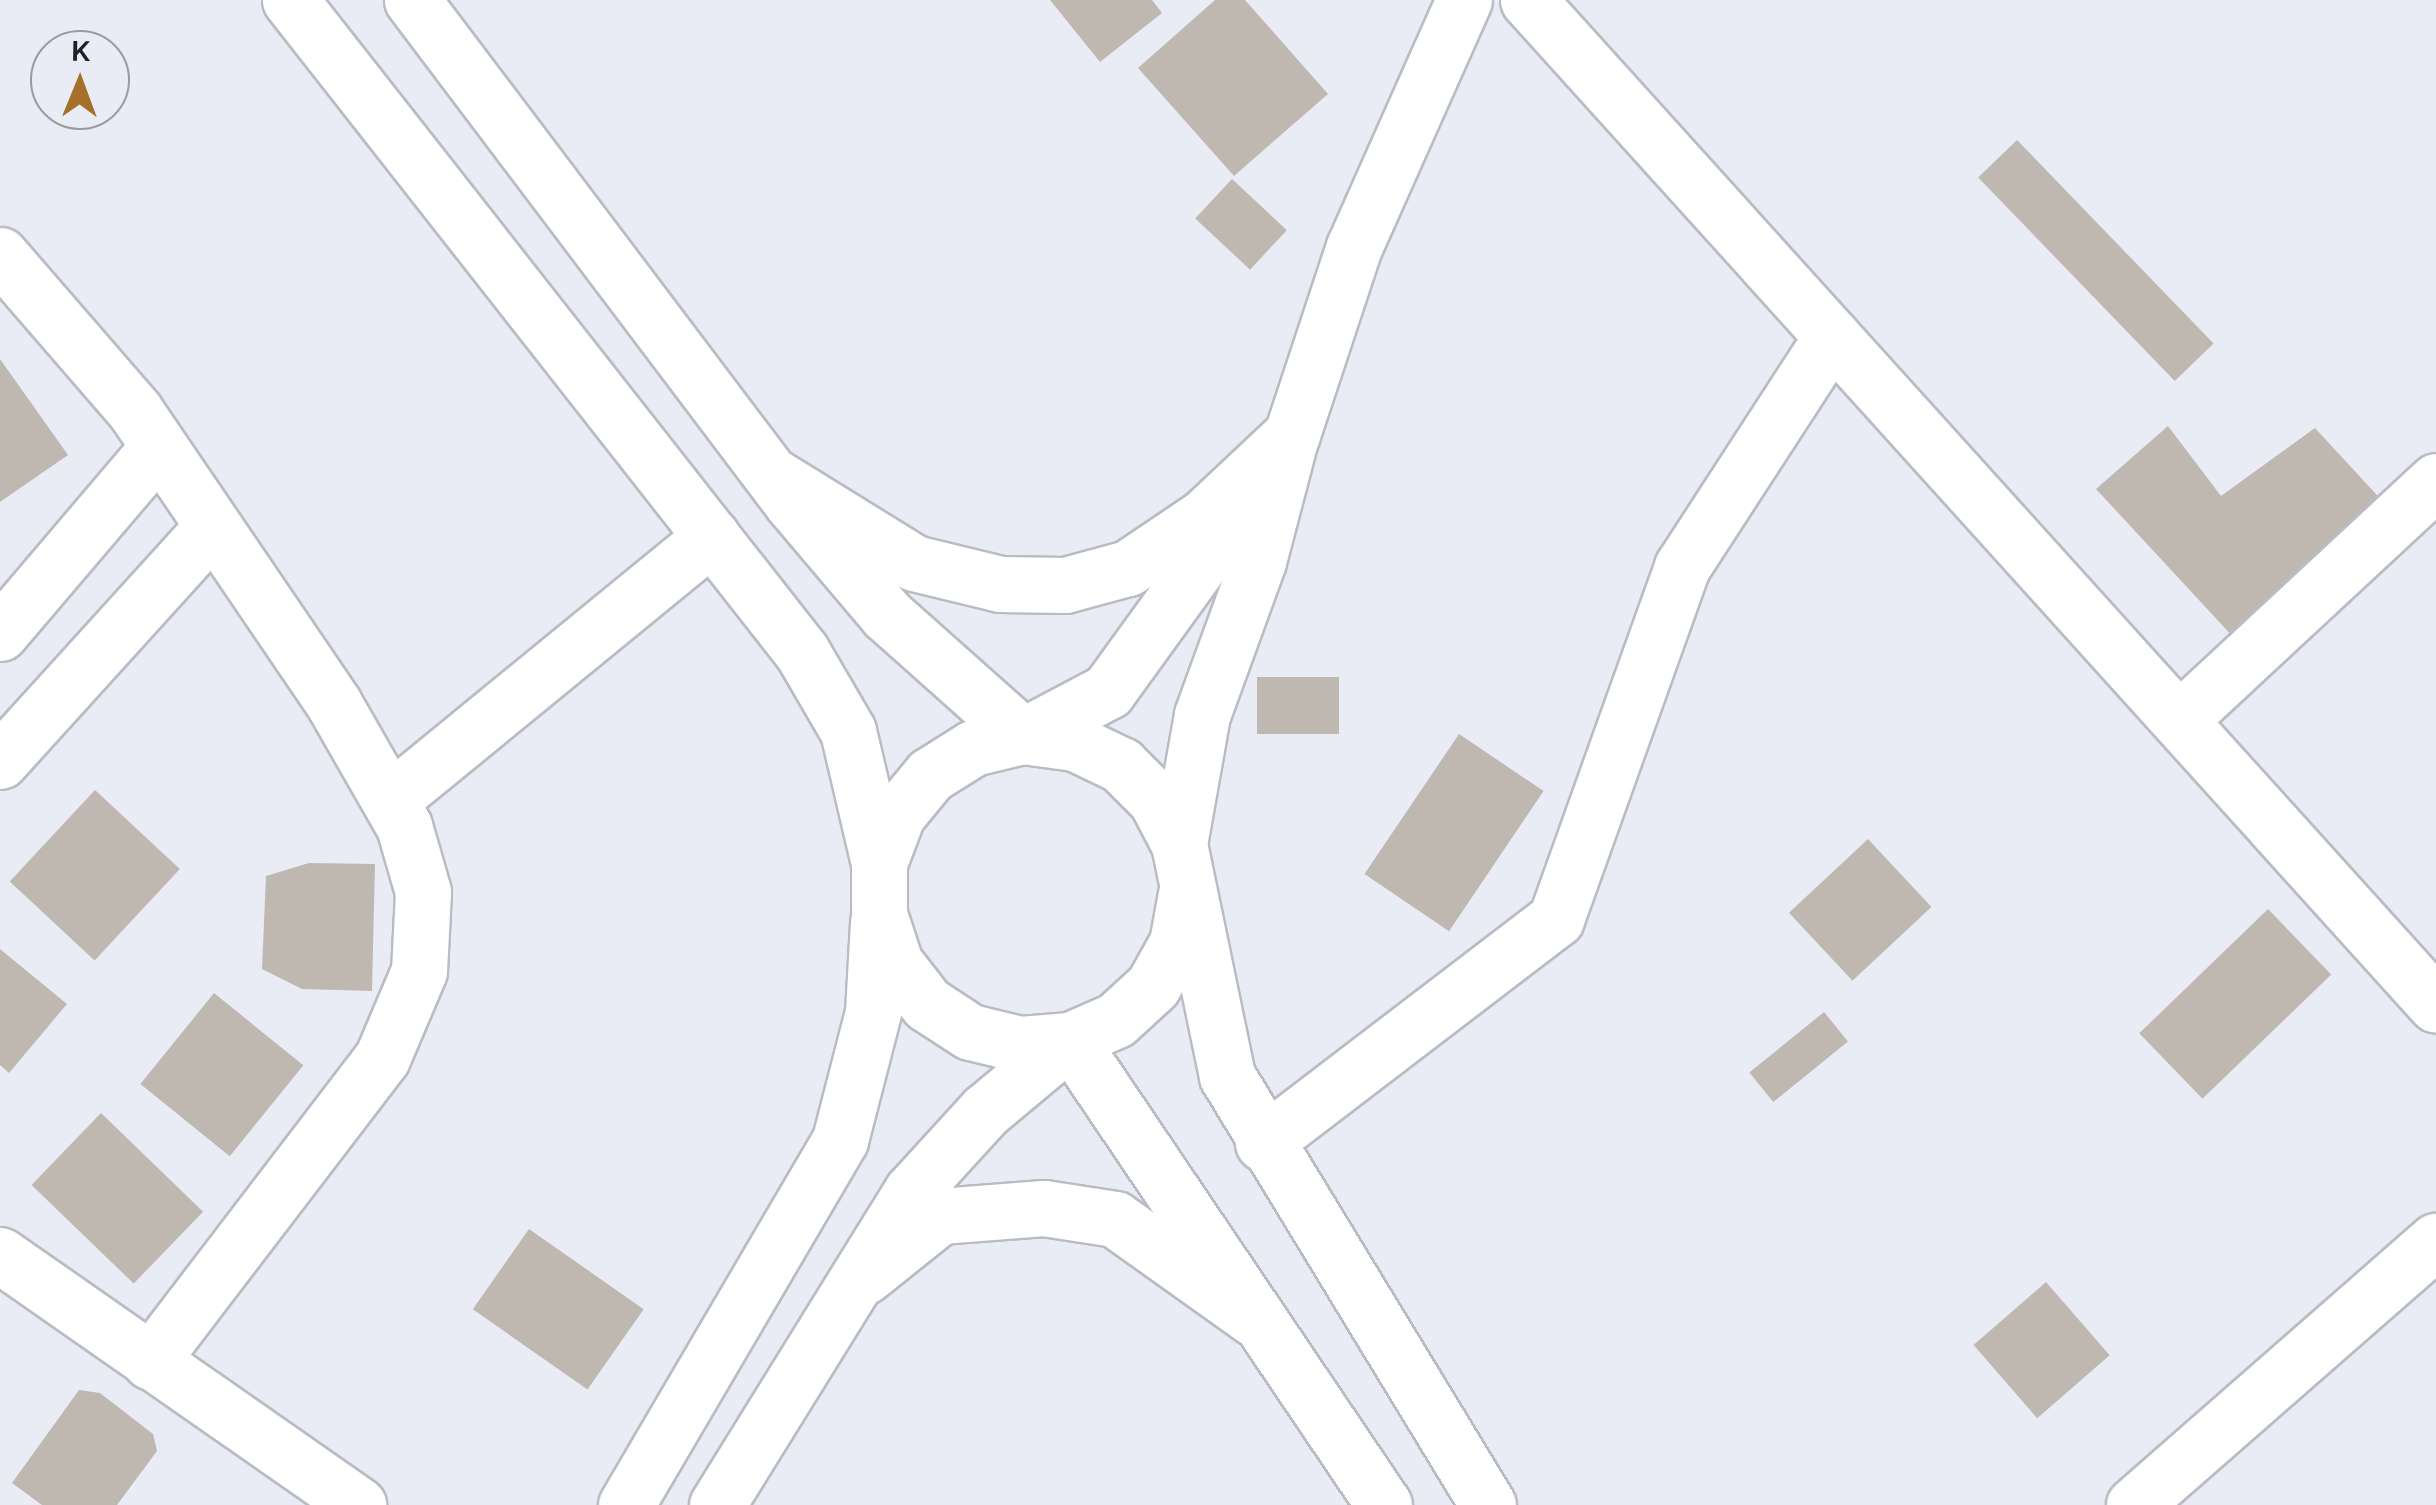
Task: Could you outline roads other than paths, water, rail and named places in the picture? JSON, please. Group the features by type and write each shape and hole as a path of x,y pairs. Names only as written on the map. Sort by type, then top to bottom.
{"street":[{"path":"290,0 802,652 848,731 895,963 927,1004 970,1032 1020,1044 1070,1040"},
{"path":"412,0 770,474 888,615 1024,736 1075,743 1121,765 1156,800 1182,869 1227,1076 1262,1144 1488,1505"},
{"path":"717,1505 911,1192 985,1111 1070,1040 1116,1020 1153,986 1177,943 1182,869 1202,714 1258,561 1292,434 1354,247 1464,0"},
{"path":"1528,0 2436,1005"},
{"path":"0,256 159,446 213,526 390,800 423,892 419,971 390,1040 150,1360"},
{"path":"1262,1144 1556,919 1682,567 1832,336"},
{"path":"770,474 914,563 1000,584 1065,585 1128,568 1204,517 1292,434"},
{"path":"626,1505 840,1140 873,1012 879,888 897,814 930,775 973,748 1024,736 1108,691 1136,661 1292,434"},
{"path":"0,633 159,446"},
{"path":"2179,720 2436,481"},
{"path":"0,761 213,526"},
{"path":"390,800 712,536"},
{"path":"1070,1040 1384,1505"},
{"path":"851,1288 940,1216 1044,1208 1115,1219 1266,1326"},
{"path":"2134,1505 2436,1241"},
{"path":"0,1255 358,1505"}]}
